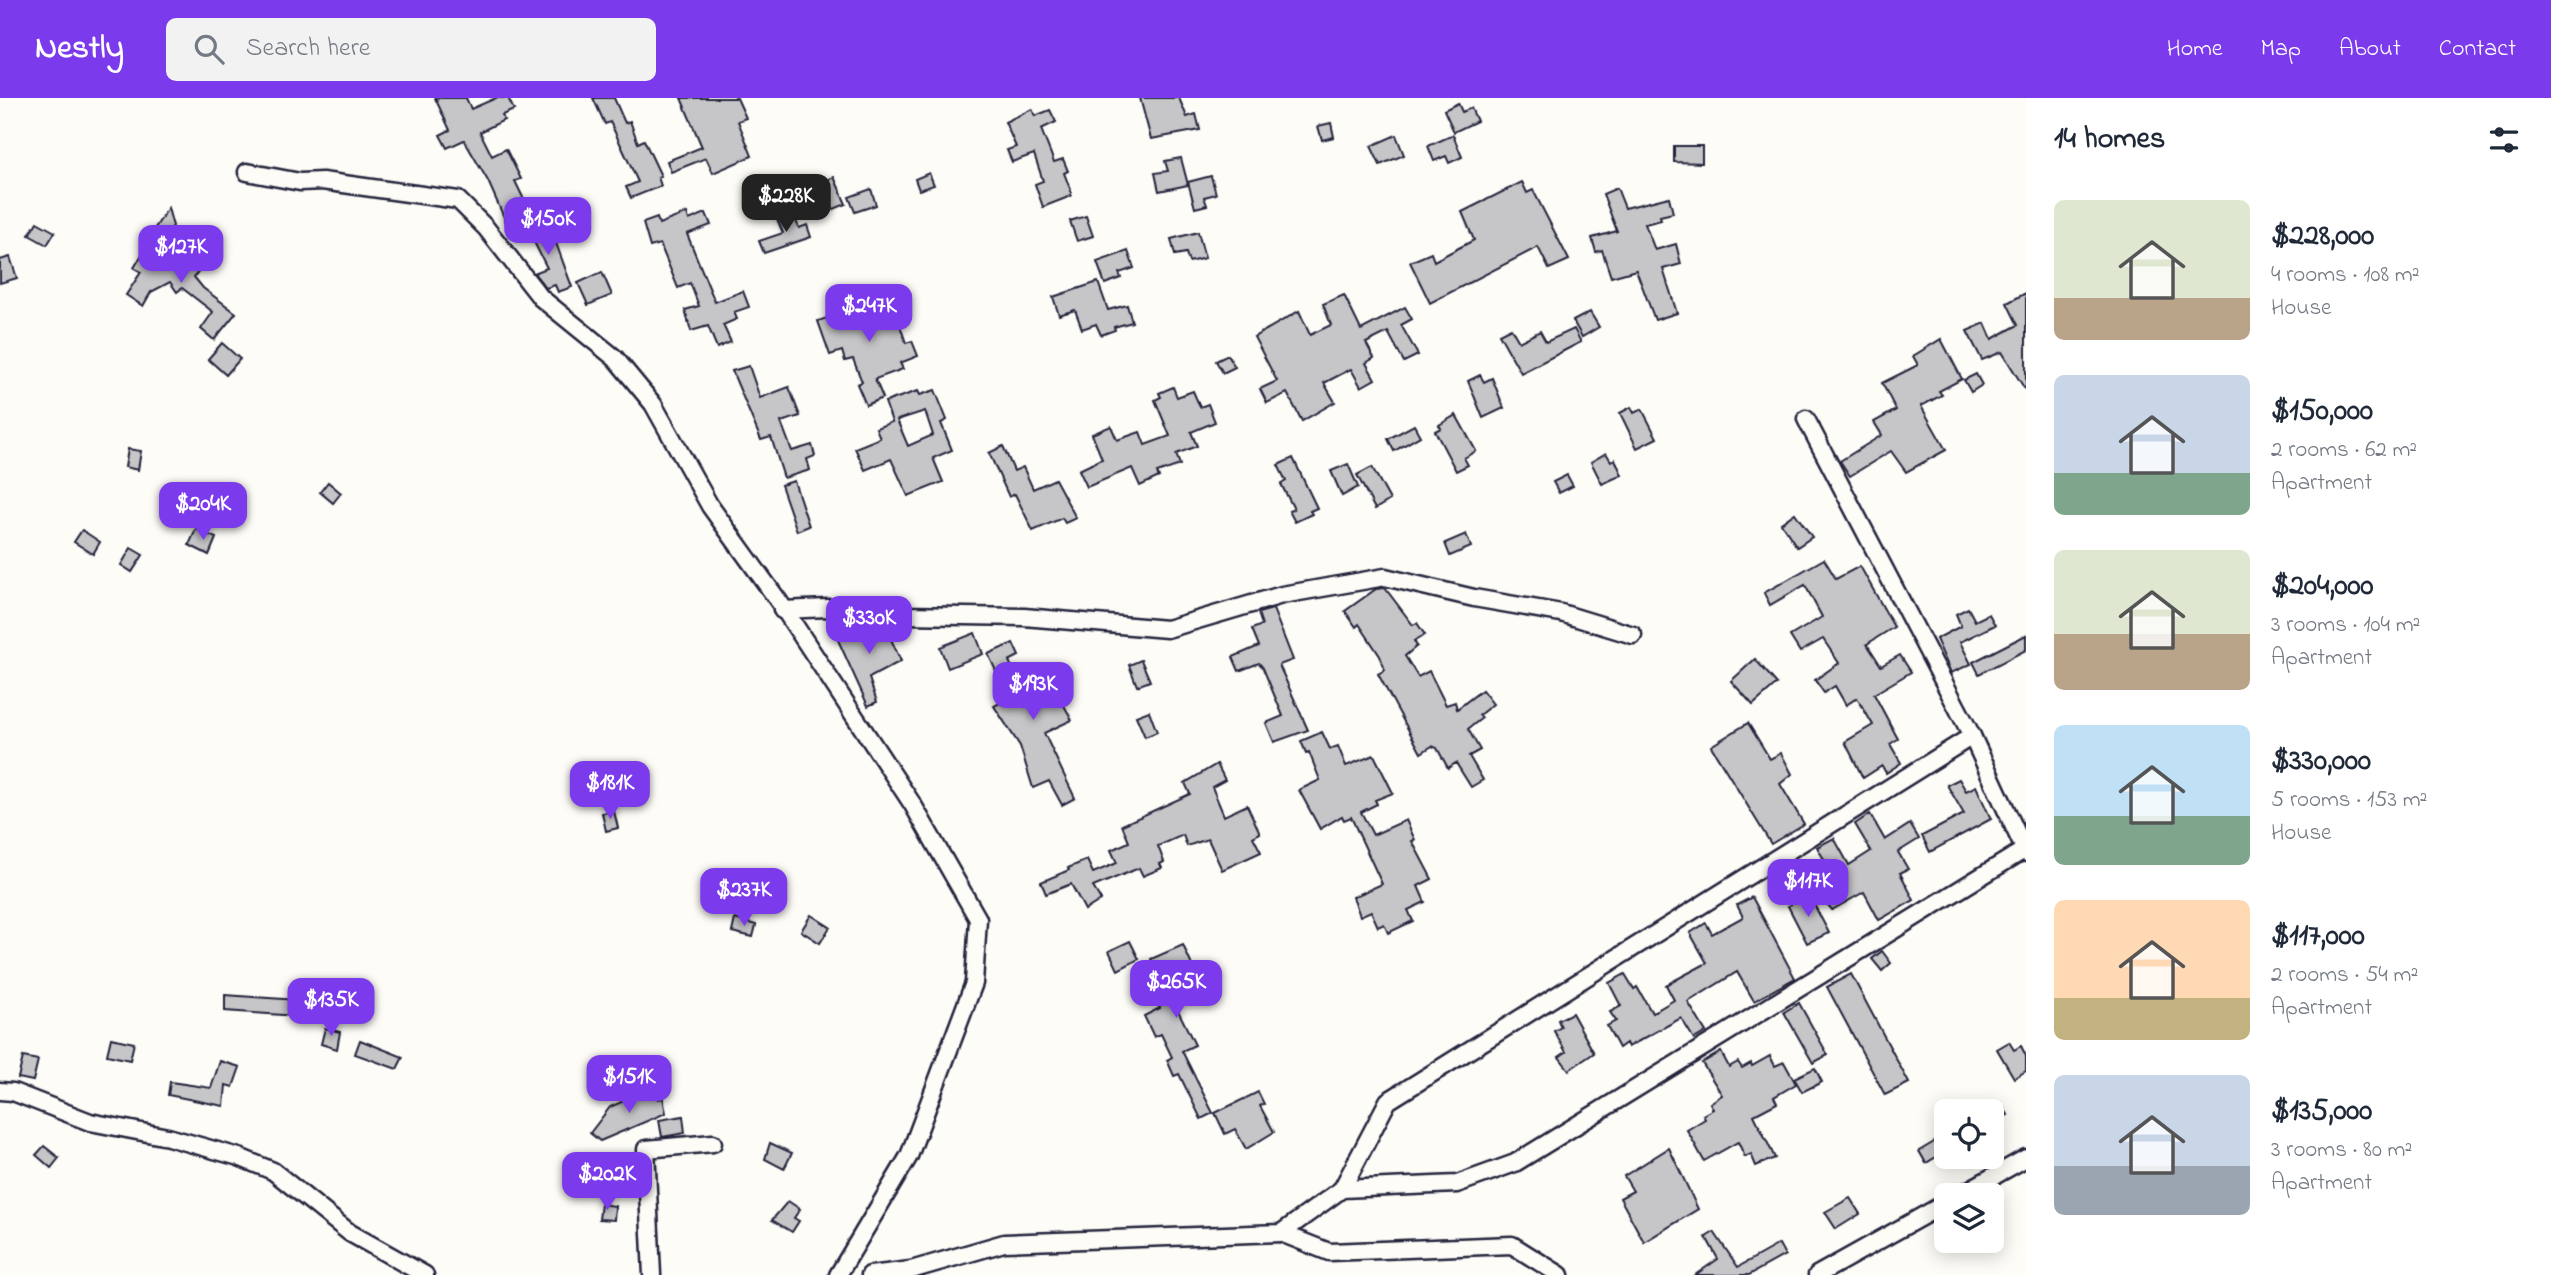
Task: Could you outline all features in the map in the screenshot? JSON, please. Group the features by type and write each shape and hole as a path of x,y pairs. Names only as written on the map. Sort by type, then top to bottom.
{"street":[{"path":"247,172 300,182 322,181 458,200 486,228 541,298 615,358 653,404 710,506 913,805 978,919 975,983 909,1156 838,1275"},
{"path":"1342,1189 1457,1184 1515,1163 2025,851 1972,736 1806,419"},
{"path":"782,610 828,608 904,615 1024,617 1167,629 1282,595 1385,577 1474,598 1561,613 1633,635"},
{"path":"1280,1233 1342,1189 1388,1101 1972,736"},
{"path":"0,1091 13,1092 90,1122 168,1137 239,1157 273,1171 350,1233 425,1275"},
{"path":"652,1275 646,1149 713,1143"},
{"path":"1981,1183 2026,1158"},
{"path":"1817,1275 1934,1210"},
{"path":"870,1275 921,1273 1004,1243 1280,1233 1329,1252 1512,1245 1560,1275"}],"building":[{"path":"435,98 466,98 471,109 496,98 508,98 514,110 502,115 504,120 480,132 492,156 506,149 521,179 515,181 533,218 509,229 488,181 464,140 447,148 440,135 450,130"},
{"path":"593,98 614,98 625,123 630,121 638,143 644,140 661,176 658,177 661,186 631,198 626,187 638,182 610,122 605,124"},
{"path":"681,98 737,98 746,118 738,121 752,156 713,173 706,158 671,172 667,161 702,147"},
{"path":"1140,98 1179,98 1187,117 1196,114 1200,130 1151,139"},
{"path":"1458,103 1462,112 1471,108 1477,121 1454,132 1444,110"},
{"path":"1032,109 1035,116 1050,110 1056,122 1041,129 1054,162 1063,159 1068,171 1064,173 1071,191 1071,196 1043,207 1035,184 1043,181 1034,154 1012,162 1007,150 1016,147 1005,122"},
{"path":"1331,123 1334,137 1322,140 1318,126"},
{"path":"1396,135 1404,155 1380,165 1371,146"},
{"path":"1453,135 1462,157 1449,163 1446,156 1434,161 1428,146"},
{"path":"1674,146 1702,146 1702,163 1674,162"},
{"path":"1181,158 1188,185 1159,191 1155,173 1168,171 1165,161"},
{"path":"929,173 934,185 919,190 915,179"},
{"path":"1211,176 1216,194 1204,197 1207,205 1195,208 1188,182"},
{"path":"834,177 846,204 827,212 815,185"},
{"path":"1522,182 1527,193 1533,190 1569,260 1549,269 1538,247 1430,303 1410,262 1431,253 1434,261 1474,240 1462,212"},
{"path":"1617,188 1625,208 1669,197 1673,213 1660,216 1661,220 1645,224 1655,250 1676,244 1681,264 1663,269 1677,313 1655,320 1636,270 1611,277 1602,250 1596,252 1592,238 1617,231 1603,194"},
{"path":"871,189 876,205 855,212 849,197"},
{"path":"168,208 173,226 156,253 144,245"},
{"path":"687,213 689,220 706,213 711,225 687,234 715,302 743,291 749,307 734,312 737,319 723,325 731,342 717,348 708,326 691,331 685,310 699,306 690,283 678,288 660,244 650,247 643,223 657,218 659,224"},
{"path":"793,213 799,228 807,225 811,237 764,253 759,241 783,233 777,219"},
{"path":"538,215 548,235 552,232 572,287 558,292 555,285 546,288 534,273 547,268 524,222"},
{"path":"1086,216 1093,236 1077,241 1070,221"},
{"path":"37,222 55,232 47,245 29,235"},
{"path":"1198,232 1205,258 1189,262 1186,253 1175,255 1171,239"},
{"path":"195,244 210,256 194,277 203,288 236,313 214,340 201,329 213,312 182,288 177,292 170,282 151,292 143,306 126,295 141,272 134,268 144,251 172,267"},
{"path":"1128,251 1134,268 1119,273 1121,278 1105,284 1097,262"},
{"path":"10,257 17,278 0,283 0,260"},
{"path":"602,272 612,295 588,305 578,283"},
{"path":"1098,282 1108,310 1127,305 1132,322 1114,327 1115,330 1101,335 1096,324 1082,329 1075,310 1059,315 1053,297"},
{"path":"2026,293 2026,391 2002,352 1982,360 1967,331 1985,323 1992,339 2018,325 2007,303"},
{"path":"1344,295 1361,330 1405,307 1412,319 1401,325 1418,355 1404,362 1388,332 1366,343 1374,358 1366,363 1375,379 1361,387 1351,369 1324,383 1335,402 1302,421 1287,393 1267,403 1260,389 1277,381 1254,337 1299,311 1310,335 1331,325 1323,304"},
{"path":"877,301 880,310 893,305 906,343 912,341 918,356 900,363 903,369 875,379 883,398 866,405 857,384 862,382 853,359 845,361 842,351 830,355 818,321"},
{"path":"1590,312 1599,327 1582,337 1573,321"},
{"path":"1511,328 1519,342 1540,331 1546,342 1574,329 1581,342 1521,373 1499,334"},
{"path":"1941,339 1962,379 1939,391 1942,395 1921,406 1946,450 1906,472 1891,451 1850,476 1840,461 1882,435 1874,422 1896,410 1882,383 1918,365 1913,356"},
{"path":"222,343 240,359 226,375 208,359"},
{"path":"1228,355 1235,367 1223,373 1216,361"},
{"path":"749,366 760,398 789,387 800,416 781,422 792,451 812,445 815,456 807,459 810,470 784,478 771,437 761,440 732,371"},
{"path":"1976,374 1982,385 1971,392 1964,380"},
{"path":"1480,375 1484,382 1492,378 1504,408 1483,418 1468,381"},
{"path":"1173,387 1177,397 1193,391 1200,407 1208,404 1215,422 1191,432 1197,446 1176,454 1180,465 1157,473 1159,477 1140,486 1132,468 1087,487 1079,470 1102,459 1092,434 1111,426 1117,440 1140,432 1145,445 1170,436 1155,400 1161,397 1159,393"},
{"path":"935,390 947,420 941,423 952,450 933,458 943,482 908,496 891,459 865,470 855,448 880,438 876,428 892,422 885,402 918,391 920,395","holes":["925,411 933,435 908,446 897,420"]},
{"path":"1631,407 1634,413 1642,409 1657,438 1637,448 1620,413"},
{"path":"1456,415 1476,451 1464,458 1468,465 1456,471 1435,431 1441,428 1439,425"},
{"path":"1414,425 1420,436 1394,451 1388,439"},
{"path":"1003,446 1014,471 1023,467 1033,489 1055,479 1076,518 1065,523 1062,518 1033,531 1015,494 1009,497 989,453"},
{"path":"128,449 141,451 138,470 125,467"},
{"path":"1606,453 1611,461 1615,459 1622,475 1602,484 1591,462"},
{"path":"1293,458 1317,508 1310,511 1312,514 1295,522 1289,511 1294,509 1281,484 1286,481 1278,465"},
{"path":"1348,464 1358,487 1342,496 1331,471"},
{"path":"1372,467 1390,500 1375,509 1357,475"},
{"path":"1567,475 1573,486 1559,493 1553,482"},
{"path":"794,481 809,526 797,531 781,485"},
{"path":"328,482 341,493 333,503 320,492"},
{"path":"1795,513 1812,537 1797,547 1781,523"},
{"path":"196,529 216,538 209,555 189,545"},
{"path":"82,530 100,542 93,554 74,542"},
{"path":"1466,534 1471,547 1450,556 1445,543"},
{"path":"131,548 143,555 132,572 121,565"},
{"path":"1824,559 1836,579 1860,566 1894,627 1867,644 1881,666 1900,655 1911,672 1874,694 1898,739 1890,744 1901,763 1886,773 1882,766 1863,778 1845,742 1873,725 1857,698 1846,705 1835,686 1824,693 1815,680 1839,663 1823,639 1800,652 1790,636 1822,617 1805,585 1770,605 1764,593"},
{"path":"1385,588 1413,625 1417,623 1425,635 1414,641 1417,646 1405,656 1418,677 1429,671 1446,705 1455,702 1457,709 1482,690 1493,704 1479,715 1482,718 1468,729 1480,750 1469,756 1483,780 1471,787 1456,763 1448,768 1437,748 1432,746 1421,753 1378,674 1385,670 1380,656 1359,624 1356,627 1345,611 1376,589"},
{"path":"1968,608 1975,621 1989,614 1995,625 1960,642 1971,664 1951,673 1936,639 1961,626 1956,614"},
{"path":"1273,609 1293,660 1279,665 1308,730 1274,742 1266,723 1283,716 1263,668 1259,663 1239,671 1233,657 1259,646 1252,629 1262,625 1258,613"},
{"path":"879,623 884,624 901,661 869,678 877,702 868,706 838,640"},
{"path":"975,633 983,654 948,668 940,647"},
{"path":"2026,635 2026,650 1979,674 1973,662"},
{"path":"1013,643 1019,656 1009,661 1022,689 1048,676 1072,720 1044,733 1075,798 1062,805 1049,781 1033,788 1020,746 994,706 1009,698 988,654"},
{"path":"1755,659 1777,684 1753,705 1731,681"},
{"path":"1141,660 1150,681 1137,686 1129,665"},
{"path":"1149,711 1157,732 1145,737 1136,716"},
{"path":"1748,723 1770,759 1781,753 1792,774 1780,784 1804,824 1771,844 1711,746"},
{"path":"1322,732 1330,749 1338,746 1346,766 1374,755 1393,793 1375,800 1377,804 1361,812 1373,835 1406,820 1415,840 1412,841 1432,879 1418,886 1425,902 1408,910 1413,921 1388,933 1384,924 1378,927 1371,911 1360,916 1353,897 1382,884 1351,817 1344,820 1342,816 1320,829 1299,790 1320,780 1309,752 1306,753 1301,741"},
{"path":"1217,764 1225,780 1212,787 1224,816 1247,805 1260,833 1253,837 1261,852 1222,870 1208,839 1187,846 1183,835 1158,846 1164,862 1160,864 1162,868 1143,876 1139,868 1093,887 1101,900 1085,910 1071,884 1046,894 1041,882 1069,870 1068,868 1087,860 1093,873 1117,863 1111,850 1129,842 1122,825 1190,794 1185,783"},
{"path":"1959,779 1966,791 1976,786 1991,819 1930,852 1922,836 1964,814 1947,785"},
{"path":"614,811 618,828 606,831 602,813"},
{"path":"1870,814 1885,840 1910,824 1919,839 1898,852 1908,869 1900,873 1914,900 1879,920 1864,892 1832,910 1815,889 1834,877 1817,847 1834,838 1849,865 1871,851 1855,824"},
{"path":"1808,893 1829,933 1807,943 1788,906"},
{"path":"1752,897 1795,978 1754,1001 1737,972 1688,1002 1706,1032 1694,1039 1681,1018 1628,1047 1626,1043 1619,1048 1607,1026 1616,1021 1610,1012 1621,1006 1609,983 1625,974 1634,989 1637,987 1652,1013 1674,1000 1666,985 1707,963 1690,933 1706,923 1712,934 1743,917 1737,905"},
{"path":"811,915 830,927 820,943 801,931"},
{"path":"735,919 756,925 753,937 732,932"},
{"path":"1130,941 1139,959 1118,970 1109,951"},
{"path":"1183,945 1193,968 1197,966 1202,977 1169,992 1195,1045 1182,1051 1213,1113 1201,1119 1179,1074 1174,1076 1167,1060 1172,1057 1161,1034 1154,1037 1144,1016 1160,1008 1150,987 1161,982 1151,959"},
{"path":"1882,951 1891,963 1882,971 1872,959"},
{"path":"1851,974 1909,1083 1885,1095 1827,987"},
{"path":"225,995 313,1001 310,1023 296,1021 297,1016 225,1011"},
{"path":"1799,1003 1828,1055 1813,1063 1784,1012"},
{"path":"1572,1013 1594,1053 1569,1070 1559,1057 1566,1052 1554,1031 1561,1027 1558,1020"},
{"path":"325,1028 340,1032 337,1049 321,1044"},
{"path":"111,1038 134,1043 130,1060 107,1055"},
{"path":"360,1040 403,1057 397,1069 355,1054"},
{"path":"2009,1042 2014,1050 2021,1046 2026,1056 2026,1071 2014,1078 1997,1049"},
{"path":"1721,1052 1729,1067 1738,1062 1742,1068 1751,1063 1752,1066 1770,1056 1775,1066 1784,1062 1796,1084 1774,1097 1777,1103 1754,1115 1775,1158 1756,1166 1751,1154 1745,1157 1738,1142 1704,1161 1687,1130 1705,1119 1703,1115 1713,1109 1710,1103 1722,1095 1702,1063"},
{"path":"23,1057 38,1060 33,1081 18,1078"},
{"path":"220,1061 240,1067 233,1087 226,1085 224,1106 168,1095 170,1082 211,1088"},
{"path":"1815,1068 1822,1082 1802,1092 1794,1078"},
{"path":"657,1091 658,1099 663,1098 666,1113 600,1141 590,1133 610,1107 644,1092"},
{"path":"1258,1092 1264,1104 1260,1106 1274,1132 1246,1149 1235,1129 1225,1134 1215,1113"},
{"path":"683,1116 685,1133 662,1137 659,1120"},
{"path":"1934,1142 1934,1158 1926,1163 1919,1151"},
{"path":"770,1143 792,1153 784,1169 765,1159"},
{"path":"44,1146 59,1158 51,1168 36,1155"},
{"path":"1669,1148 1698,1209 1644,1242 1620,1198 1633,1191 1624,1176"},
{"path":"630,1157 632,1179 611,1181 610,1171 597,1172 596,1160"},
{"path":"1850,1198 1860,1214 1836,1229 1825,1212"},
{"path":"788,1201 800,1209 794,1218 799,1221 792,1232 772,1220"},
{"path":"601,1204 615,1206 614,1220 599,1219"},
{"path":"1714,1232 1738,1267 1779,1244 1785,1255 1749,1275 1695,1275 1718,1259 1706,1237"}]}
